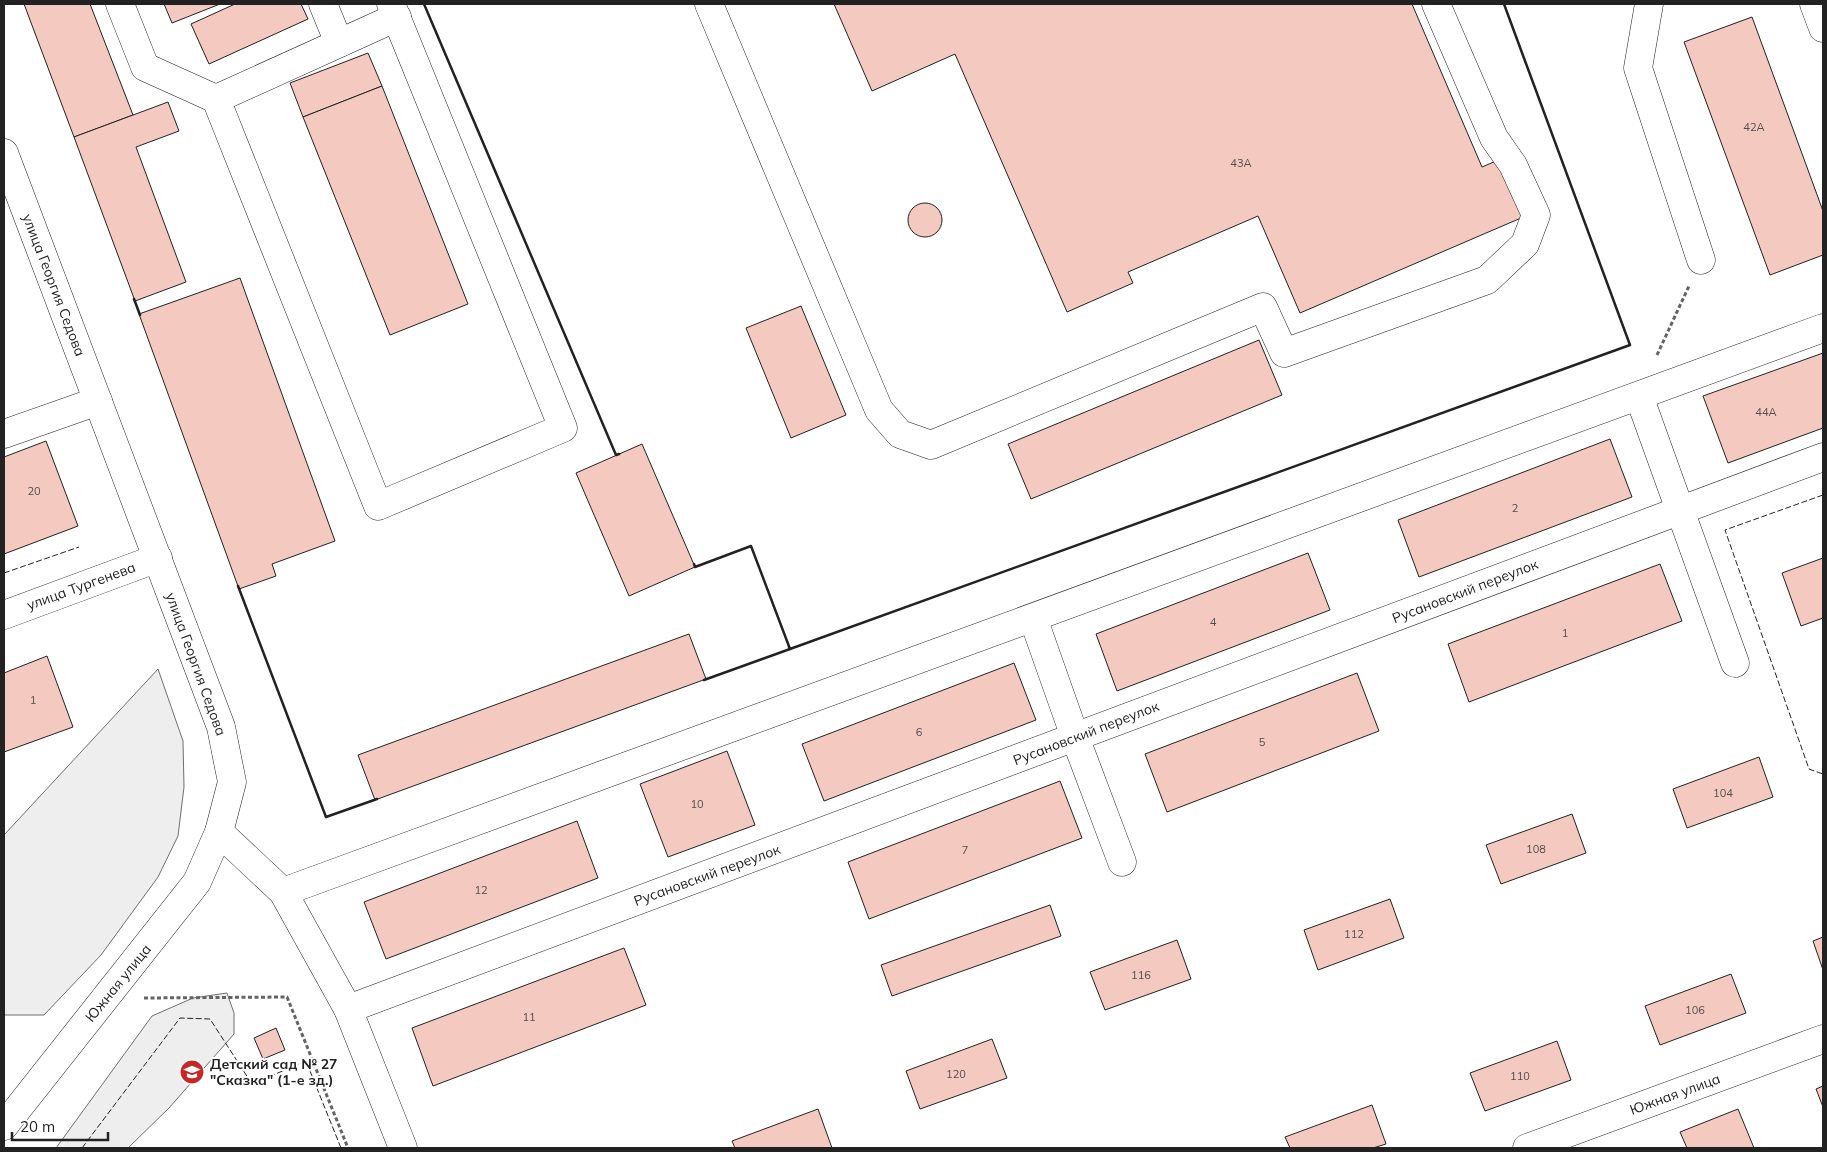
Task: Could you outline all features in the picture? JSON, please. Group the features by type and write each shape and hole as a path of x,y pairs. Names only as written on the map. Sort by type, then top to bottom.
{"street":[{"path":"120,4 145,66 216,99 378,506 563,428 394,10 339,43 216,99"},
{"path":"322,4 339,43"},
{"path":"709,4 879,410 900,434 930,445 1263,307 1284,352 1487,280 1525,244 1536,216 1514,165 1494,138 1436,4"},
{"path":"1649,4 1638,68 1701,260"},
{"path":"1814,4 1823,28"},
{"name":"улица Георгия Седова","path":"4,153 221,727 232,782 219,832"},
{"path":"283,892 1823,328"},
{"path":"1639,396 1735,663"},
{"path":"4,434 98,401"},
{"name":"Русановский переулок","path":"348,1009 1823,457"},
{"name":"улица Тургенева","path":"4,615 158,558"},
{"path":"1033,618 1122,862"},
{"path":"219,832 283,892 348,1009 403,1148"},
{"name":"Южная улица","path":"7,1116 198,882 219,832"},
{"name":"Южная улица","path":"1528,1148 1823,1039"}],"path":[{"path":"1639,396 1701,260"},
{"path":"141,998 287,997 348,1148"}],"shaded area":[{"path":"158,669 183,741 184,787 178,836 158,877 101,955 44,1015 4,1015 4,835"},
{"path":"227,993 234,1013 234,1034 169,1108 128,1148 56,1148 152,1016 193,998"}],"building":[{"path":"24,4 90,4 133,115 74,137"},
{"path":"164,4 220,4 172,23"},
{"path":"235,4 301,4 308,19 209,64 191,24"},
{"path":"834,4 1412,4 1482,167 1503,158 1528,215 1300,313 1258,216 1128,272 1133,283 1067,312 955,54 872,91"},
{"path":"1752,17 1823,211 1823,255 1770,275 1684,42"},
{"path":"368,53 382,86 303,117 290,83"},
{"path":"382,86 468,304 390,335 303,117"},
{"path":"168,102 179,131 136,147 186,282 135,301 74,137"},
{"path":"925,203 932,204 937,208 941,213 941,227 937,232 932,236 925,237 918,236 913,232 909,227 908,220 909,213 913,208 918,204"},
{"path":"240,278 335,541 272,564 276,576 239,589 139,314"},
{"path":"801,306 846,415 791,438 746,328"},
{"path":"1259,340 1282,395 1031,499 1008,444"},
{"path":"1823,353 1823,428 1728,463 1703,396"},
{"path":"1610,439 1632,497 1419,577 1398,520"},
{"path":"46,441 78,526 4,554 4,457"},
{"path":"642,444 695,567 629,596 576,473"},
{"path":"1308,553 1330,610 1117,691 1096,634"},
{"path":"1823,558 1823,618 1801,626 1782,573"},
{"path":"1660,564 1682,621 1469,702 1448,644"},
{"path":"689,634 706,679 375,800 358,755"},
{"path":"47,656 73,727 4,752 4,673"},
{"path":"1014,663 1036,720 824,801 802,744"},
{"path":"1357,673 1379,731 1167,812 1145,754"},
{"path":"727,751 755,825 668,857 640,784"},
{"path":"1759,757 1773,797 1687,828 1673,789"},
{"path":"1060,781 1082,838 869,919 848,862"},
{"path":"1572,814 1586,853 1501,884 1486,845"},
{"path":"577,821 598,878 386,959 364,902"},
{"path":"1390,899 1404,938 1318,970 1304,930"},
{"path":"1050,905 1061,936 892,996 881,965"},
{"path":"1823,937 1823,970 1813,941"},
{"path":"1177,940 1191,979 1105,1010 1090,972"},
{"path":"624,948 646,1005 433,1086 412,1028"},
{"path":"1731,974 1746,1013 1660,1045 1645,1006"},
{"path":"276,1028 285,1050 263,1059 254,1038"},
{"path":"992,1039 1007,1078 920,1109 906,1071"},
{"path":"1557,1041 1571,1080 1485,1111 1470,1073"},
{"path":"1823,1086 1823,1107 1816,1089"},
{"path":"1372,1105 1386,1144 1373,1148 1290,1148 1285,1137"},
{"path":"818,1109 832,1148 735,1148 732,1141"},
{"path":"1738,1109 1754,1148 1687,1148 1680,1132"}],"fence":[{"path":"1823,495 1725,530 1809,769 1823,774"},
{"path":"4,573 79,547"},
{"path":"82,1148 180,1018 210,1019 252,1084 306,1061 341,1148"}],"wall":[{"path":"424,4 616,455 619,454"},
{"path":"789,647 790,649 1630,345 1504,4"},
{"path":"134,299 140,315"},
{"path":"694,564 695,567 751,546 790,649 704,680"},
{"path":"238,586 326,817 377,799"}],"place":[{"name":"Детский сад № 27 \"Сказка\" (1-е зд.)","path":"192,1072"}]}
